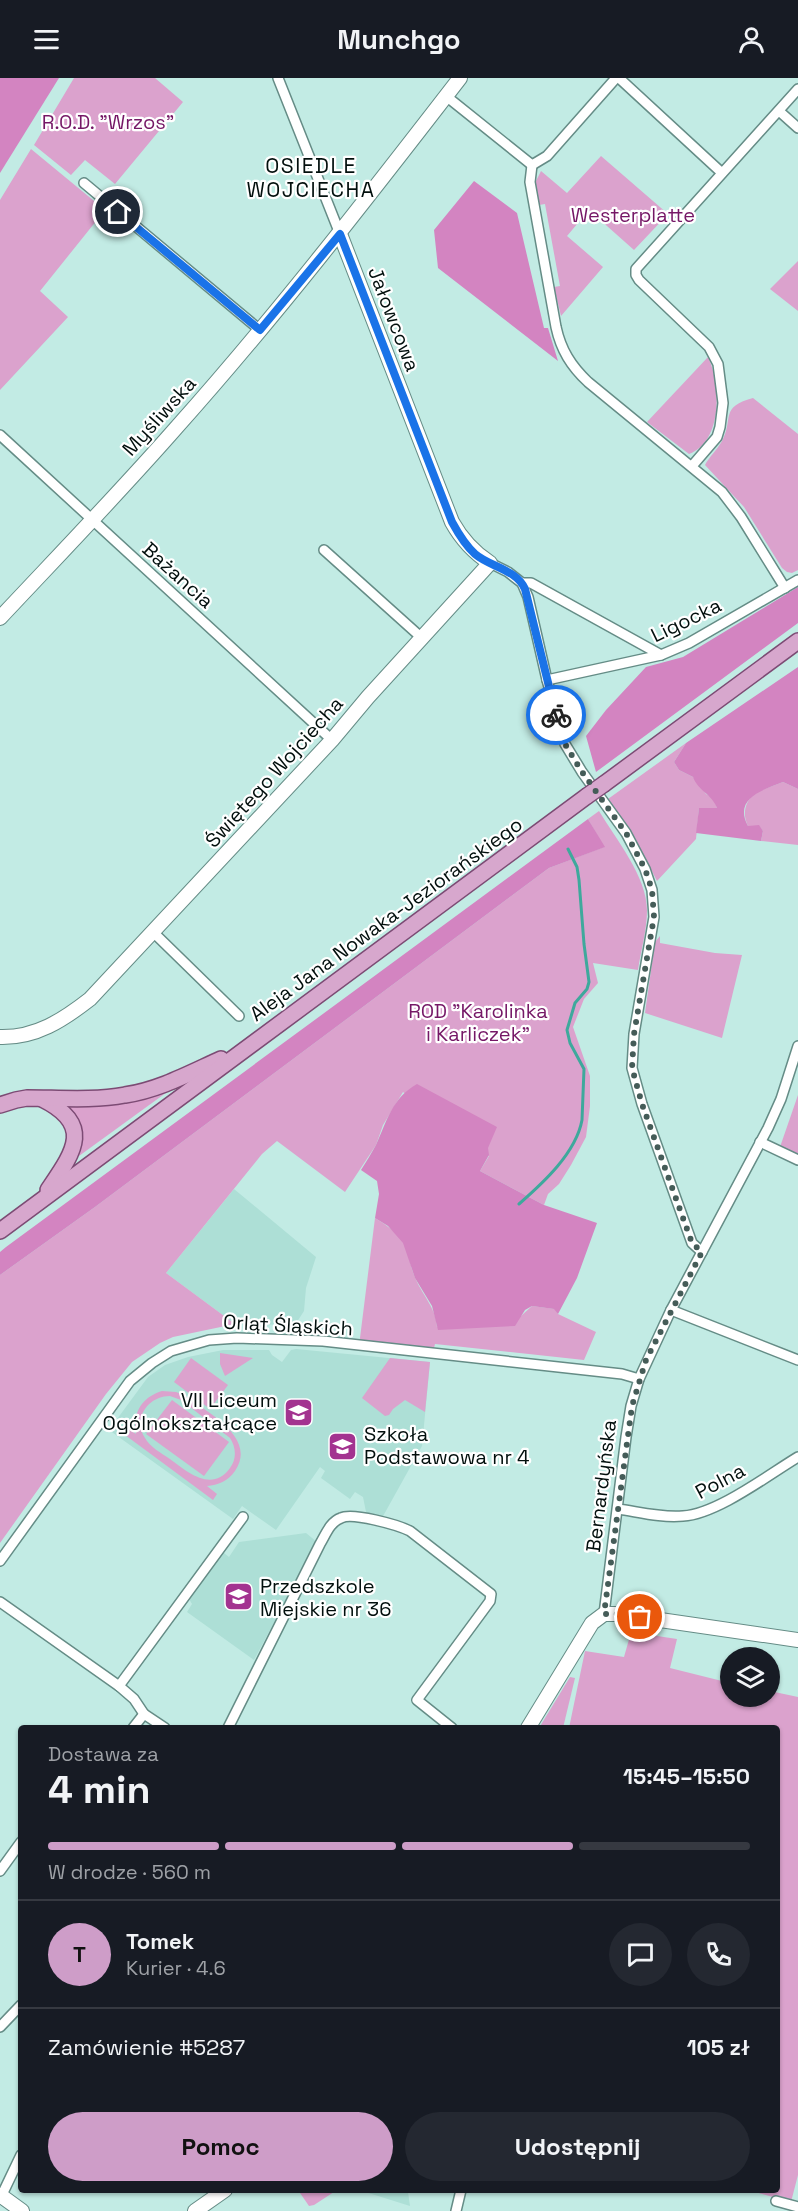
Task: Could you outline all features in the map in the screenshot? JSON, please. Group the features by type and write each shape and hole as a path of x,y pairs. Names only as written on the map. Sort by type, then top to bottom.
{"main road":[{"name":"Aleja Jana Nowaka-Jeziorańskiego","path":"0,1231 798,641"},
{"path":"0,1106 16,1100 107,1098 135,1093 171,1081 248,1046"},
{"path":"39,1098 60,1108 69,1118 74,1130 74,1145 68,1161 41,1200"}],"street":[{"name":"Jałowcowa","path":"278,78 452,522 459,535 475,554 490,563"},
{"name":"Myśliwska","path":"0,618 176,428 260,330 340,234 460,78"},
{"path":"532,165 547,156 617,78 722,172"},
{"path":"692,466 717,437 720,428 723,403 718,364 709,347 639,280 636,269 798,89"},
{"path":"446,96 532,165"},
{"path":"779,111 798,128"},
{"path":"532,165 530,182 562,349 588,382 692,466 732,504 785,588"},
{"path":"84,183 260,330"},
{"name":"Bażancia","path":"0,435 332,740"},
{"path":"324,550 423,639"},
{"path":"490,563 508,572 522,583 528,597 547,680 565,744 582,772 626,833 645,869 652,890 654,917 634,1034 632,1068 642,1104 692,1243 702,1252"},
{"name":"Świętego Wojciecha","path":"0,1037 10,1037 48,1028 70,1015 90,999 332,740 490,563"},
{"name":"Ligocka","path":"547,680 661,655 689,643 798,580"},
{"path":"522,583 531,583 661,655"},
{"path":"153,932 239,1016"},
{"name":"Bernardyńska","path":"604,1614 626,1437 639,1379 671,1310 781,1099 798,1046"},
{"path":"760,1142 798,1160"},
{"path":"671,1310 798,1360"},
{"name":"Orląt Śląskich","path":"0,1562 130,1381 171,1351 194,1343 237,1338 323,1341 622,1374 639,1379"},
{"name":"Polna","path":"618,1509 682,1516 697,1514 739,1493 798,1457"},
{"path":"230,1725 320,1544 332,1523 349,1515 400,1526 410,1531 491,1594 490,1601 417,1700 448,1725"},
{"path":"119,1686 243,1517"},
{"path":"0,1602 119,1686 134,1699 144,1714 160,1725"},
{"path":"530,1725 592,1623 604,1614 620,1614 798,1640"},
{"path":"135,1725 144,1714"},
{"path":"0,1872 18,1846"},
{"path":"0,2027 18,2008"},
{"path":"18,2161 1,2197 22,2211"},
{"path":"195,2211 221,2193"},
{"path":"456,2211 460,2193"},
{"path":"776,2201 798,2207"}],"shaded area":[{"path":"0,78 59,78 0,173"},
{"path":"474,181 517,213 544,328 548,328 558,361 438,268 434,230"},
{"path":"798,587 798,623 596,772 586,736 606,710 646,667 683,657"},
{"path":"798,667 798,789 783,782 759,792 747,802 744,816 748,826 759,825 763,831 761,841 696,833 699,808 717,808 693,777 679,770 674,762 686,743"},
{"path":"588,819 605,847 549,868 95,1207 0,1275 0,1252 6,1247"},
{"path":"417,1084 497,1127 488,1148 489,1155 480,1171 544,1205 597,1223 577,1278 558,1314 554,1309 532,1306 525,1310 515,1326 438,1330 432,1306 415,1278 403,1243 388,1226 375,1218 379,1194 377,1181 361,1170 396,1103"},
{"path":"234,1189 316,1257 306,1288 304,1311 295,1325 235,1324 166,1273"},
{"path":"223,1350 269,1350 282,1362 291,1350 430,1362 422,1446 382,1518 369,1516 363,1497 355,1492 350,1499 321,1478 325,1471 320,1467 276,1530 242,1506 233,1519 109,1430 148,1377 165,1365 188,1357"},
{"name":"Przedszkole Miejskie nr 36","path":"306,1533 317,1542 254,1660 187,1612 192,1604 189,1599 190,1595 219,1554 224,1553 229,1557 239,1542"},
{"path":"369,2193 408,2193 410,2206"}],"green space":[{"name":"R.O.D. \"Wrzos\"","path":"74,78 155,78 183,102 115,184 85,160 71,175 34,145"},
{"name":"R.O.D. \"Wrzos\"","path":"31,149 105,210 40,291 68,317 0,390 0,200"},
{"name":"Westerplatte","path":"601,156 668,214 634,250 589,210 567,236 603,267 561,316 554,287 560,286 545,204 539,205 535,183 541,171 567,193"},
{"path":"798,261 798,311 770,289"},
{"path":"708,357 715,382 716,411 708,437 700,447 689,454 647,422"},
{"path":"753,398 798,434 798,570 792,573 782,568 744,507 705,465 722,441 731,410 736,405"},
{"path":"686,743 674,762 679,770 693,777 706,794 714,799 717,808 699,808 696,839 657,881 635,838 608,799"},
{"path":"783,782 798,789 798,845 761,841 763,831 759,826 748,826 746,822 745,809 754,793"},
{"name":"ROD \"Karolinka i Karliczek\"","path":"599,811 629,859 642,885 646,897 646,925 638,970 593,963 598,983 584,999 573,1027 590,1076 590,1106 586,1137 559,1184 548,1194 544,1205 480,1171 489,1156 403,1092 383,1125 376,1145 345,1192 277,1141 262,1154 166,1273 235,1324 173,1337 132,1362 106,1394 0,1543 0,1275 95,1207 549,868 604,847 588,819"},
{"path":"660,936 660,943 715,953 742,955 722,1038 645,1013 655,942"},
{"path":"174,1087 79,1156 78,1156 61,1101"},
{"path":"798,1095 798,1156 780,1147"},
{"path":"375,1218 395,1232 404,1243 414,1275 434,1313 437,1327 521,1316 532,1306 555,1309 558,1314 596,1332 584,1360 435,1344 433,1352 359,1346"},
{"path":"220,1353 253,1358 225,1376 220,1364"},
{"path":"191,1358 228,1385 210,1409 174,1382"},
{"path":"390,1358 430,1362 425,1412 405,1400 385,1416 362,1398"},
{"path":"162,1391 184,1395 216,1418 235,1436 240,1447 240,1459 235,1471 226,1480 207,1486 217,1494 213,1500 121,1432 125,1426 136,1434 137,1413 144,1402","holes":["170,1396 181,1400 230,1438 232,1442 235,1453 234,1461 223,1475 215,1479 208,1480 192,1474 156,1450 141,1431 141,1416 149,1404 162,1397"]},
{"path":"172,1400 229,1442 204,1476 146,1434"},
{"path":"644,1634 677,1639 670,1668 720,1680 720,1707 780,1707 780,1693 798,1697 798,2175 791,2202 759,2193 780,2193 780,1725 570,1725 585,1651 624,1657 630,1636"},
{"path":"570,1677 575,1678 564,1725 541,1725"},
{"path":"300,2193 332,2193 314,2205 309,2206"}],"waterway":[{"path":"519,1204 548,1177 566,1156 579,1132 582,1120 584,1069 570,1043 567,1030 575,1003 587,989 589,982 577,867 568,849"}],"way so far":[{"path":"556,715 565,744 582,772 626,833 645,869 652,890 654,917 632,1047 634,1083 692,1243 702,1252 646,1360 639,1379 626,1437 604,1614 640,1617"}],"place":[{"name":"VII Liceum Ogólnokształcące","path":"298,1412"},
{"name":"Szkoła Podstawowa nr 4","path":"343,1446"},
{"name":"Przedszkole Miejskie nr 36","path":"239,1597"}],"district":[{"name":"OSIEDLE WOJCIECHA","path":"311,177"}],"route":[{"path":"118,212 260,330 340,234 452,522 459,535 475,554 517,578 525,589 556,715"}]}
